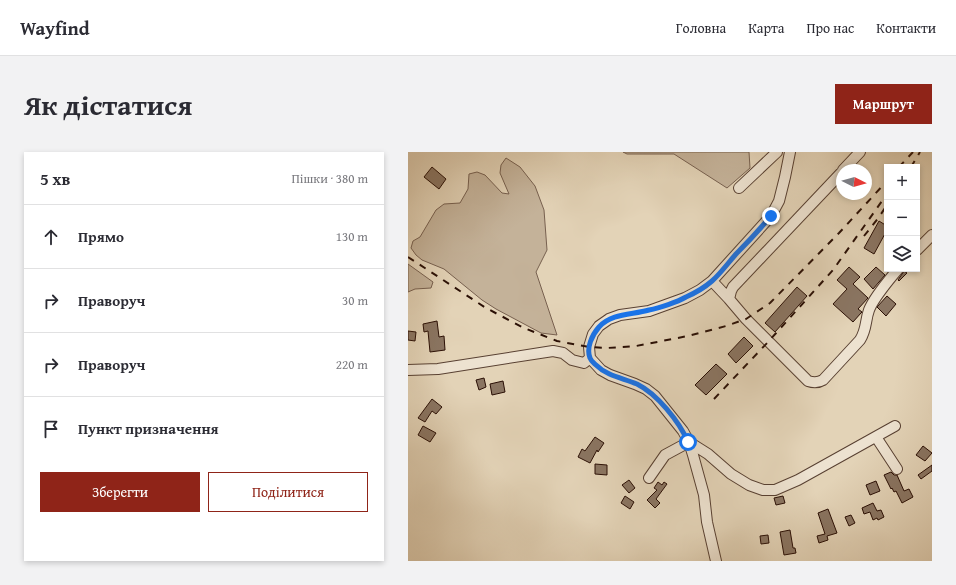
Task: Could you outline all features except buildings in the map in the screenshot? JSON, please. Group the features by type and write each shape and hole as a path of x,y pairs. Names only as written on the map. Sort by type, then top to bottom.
{"street":[{"path":"739,188 776,152"},
{"path":"716,561 707,522 704,495 693,455 683,431 655,396 646,389 601,370 590,358 589,347 593,334 599,326 609,319 620,315 649,310 685,298 700,290 712,281 771,216 779,201 790,152"},
{"path":"849,164 860,152"},
{"path":"729,299 730,291 836,178"},
{"path":"920,247 932,235"},
{"path":"712,281 746,319 808,381 819,382 824,380 860,340 864,334 869,310 878,294 896,272"},
{"path":"408,370 438,369 553,351 563,353 572,360 584,363 590,358"},
{"path":"688,442 708,454 731,474 748,485 763,490 775,490 782,488 895,426"},
{"path":"876,437 897,469"},
{"path":"649,478 665,455 688,442"}],"shaded area":[{"path":"623,152 749,152 750,168 727,188 674,154 627,154"},
{"path":"506,158 520,167 535,186 544,210 547,250 536,272 557,335 541,333 496,309 482,300 444,269 422,260 411,248 413,241 420,237 436,210 444,204 460,203 468,189 469,174 477,172 485,175 502,193 509,194 500,173 501,165"},
{"path":"408,264 433,282 431,288 415,289 408,292"}],"railway":[{"path":"902,164 913,152"},
{"path":"913,164 920,152"},
{"path":"408,257 486,308 524,328 557,341 589,347 607,348 636,346 688,336 746,319 770,303 839,233 884,184"},
{"path":"714,399 833,270 884,198"},
{"path":"864,236 884,210"}],"route":[{"path":"688,442 683,431 655,396 646,389 610,375 601,370 594,363 590,358 589,347 593,334 599,326 609,319 620,315 649,310 685,298 700,290 712,281 771,216"}]}
